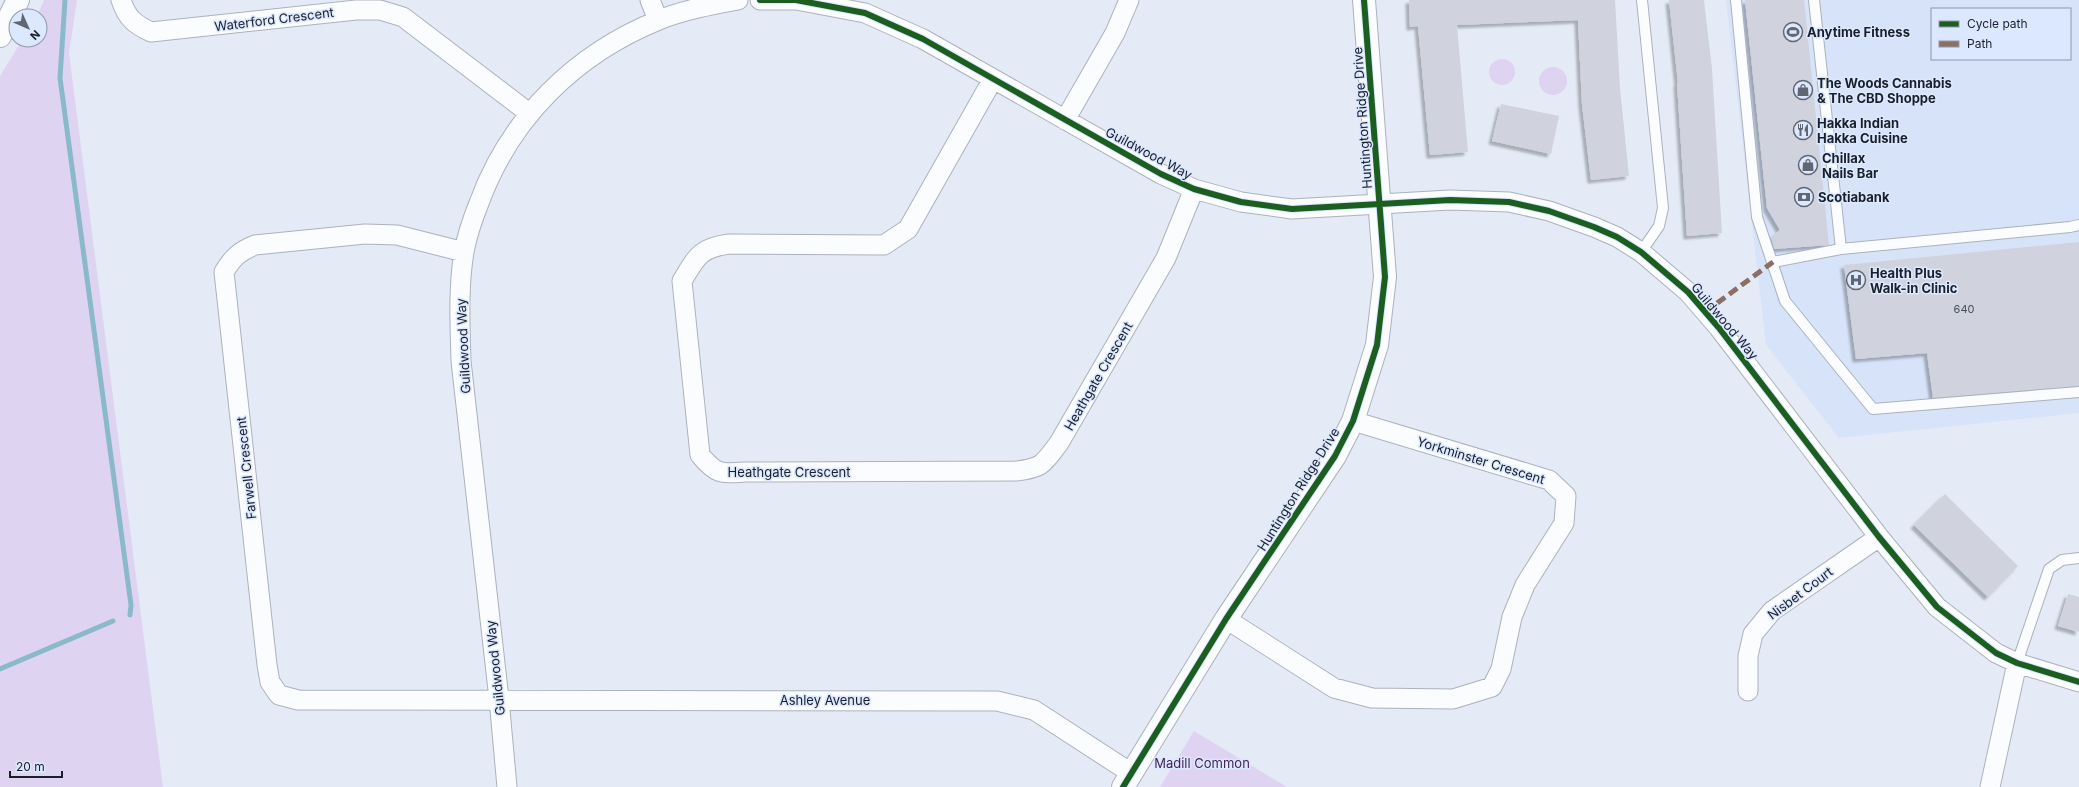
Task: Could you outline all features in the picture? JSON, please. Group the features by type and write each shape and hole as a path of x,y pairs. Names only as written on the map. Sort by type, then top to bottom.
{"main road":[{"path":"0,36 18,0"},
{"name":"Huntington Ridge Drive","path":"1127,780 1226,619 1335,456 1353,421 1377,345 1384,276 1364,0"}],"street":[{"name":"Waterford Crescent","path":"121,0 124,12 136,25 151,32 356,10 380,10 403,17 529,113"},
{"path":"650,0 658,20"},
{"name":"Guildwood Way","path":"507,787 499,699 461,361 459,306 464,252 471,222 486,183 503,152 529,113 552,88 575,68 613,44 658,20 698,7 738,0"},
{"name":"Guildwood Way","path":"760,0 796,0 867,7 1161,174 1194,189 1241,202 1292,208 1379,205 1450,200 1508,202 1549,211 1594,226 1641,252 1688,292 1719,328 1879,537 1937,607 1996,653 2017,663 2079,682"},
{"path":"1065,120 1115,32 1129,0"},
{"name":"Heathgate Crescent","path":"993,79 908,229 884,244 729,244 711,246 696,259 682,281 700,454 710,466 724,474 751,472 1016,471 1033,469 1044,464 1059,443 1166,258 1194,189"},
{"name":"Farwell Crescent","path":"464,252 397,235 365,234 255,244 240,251 232,258 224,272 270,682 279,695 298,700 499,699"},
{"name":"Yorkminster Crescent","path":"1226,619 1334,688 1372,698 1453,699 1492,687 1501,669 1512,616 1525,585 1564,523 1566,496 1549,480 1353,421"},
{"name":"Nisbet Court","path":"1748,691 1748,656 1753,634 1772,611 1859,549 1879,537"},
{"path":"1990,787 2017,663"},
{"name":"Ashley Avenue","path":"499,699 996,700 1034,710 1127,780"}],"lane":[{"path":"1641,252 1658,226 1663,208 1642,0"},
{"path":"1736,0 1757,217 1785,301 1873,409 2079,392"},
{"path":"1814,0 1841,249"},
{"path":"1773,262 1841,249 2070,228 2079,225"},
{"path":"2017,663 2049,569 2062,560 2079,558"}],"shaded area":[{"path":"1726,0 2079,0 2079,413 1839,438 1766,345"}],"green space":[{"path":"44,0 77,0 69,53 163,787 0,787 0,76 17,48 48,48 48,8 40,8"},
{"path":"1502,59 1511,63 1515,72 1511,81 1502,85 1493,81 1489,72 1493,63"},
{"path":"1553,67 1563,71 1567,81 1563,91 1553,95 1543,91 1539,81 1543,71"},
{"name":"Madill Common","path":"1194,731 1287,787 1160,787"}],"building":[{"path":"1409,0 1615,0 1620,88 1629,176 1591,180 1582,104 1578,20 1457,25 1468,152 1430,155 1418,26 1410,27"},
{"path":"1669,0 1704,0 1712,69 1722,233 1687,236 1678,83"},
{"path":"1745,0 1804,0 1829,245 1774,248 1771,237 1780,230 1767,208"},
{"path":"1501,104 1559,116 1551,154 1492,141"},
{"path":"2079,242 2079,386 1933,398 1927,353 1856,359 1844,265"},
{"path":"1945,494 2018,566 1988,597 1914,525"},
{"path":"2068,594 2079,597 2079,632 2058,626"}],"waterway":[{"path":"65,0 60,78 131,605 130,615"},
{"path":"0,669 113,621"}],"marked path":[{"path":"1705,312 1773,262"}],"cycle path":[{"path":"760,0 796,0 865,13 923,39 1161,174 1194,189 1241,202 1292,209 1450,200 1509,202 1549,211 1617,237 1641,252 1688,292 1719,328 1879,537 1937,607 1996,653 2017,663 2079,682"},
{"path":"1123,787 1226,619 1335,456 1353,421 1377,345 1385,277 1364,0"}],"place":[{"name":"Anytime Fitness","path":"1793,32"},
{"name":"The Woods Cannabis & The CBD Shoppe","path":"1803,90"},
{"name":"Hakka Indian Hakka Cuisine","path":"1803,130"},
{"name":"Chillax Nails Bar","path":"1808,165"},
{"name":"Scotiabank","path":"1804,197"},
{"name":"Health Plus Walk-in Clinic","path":"1856,280"}]}
